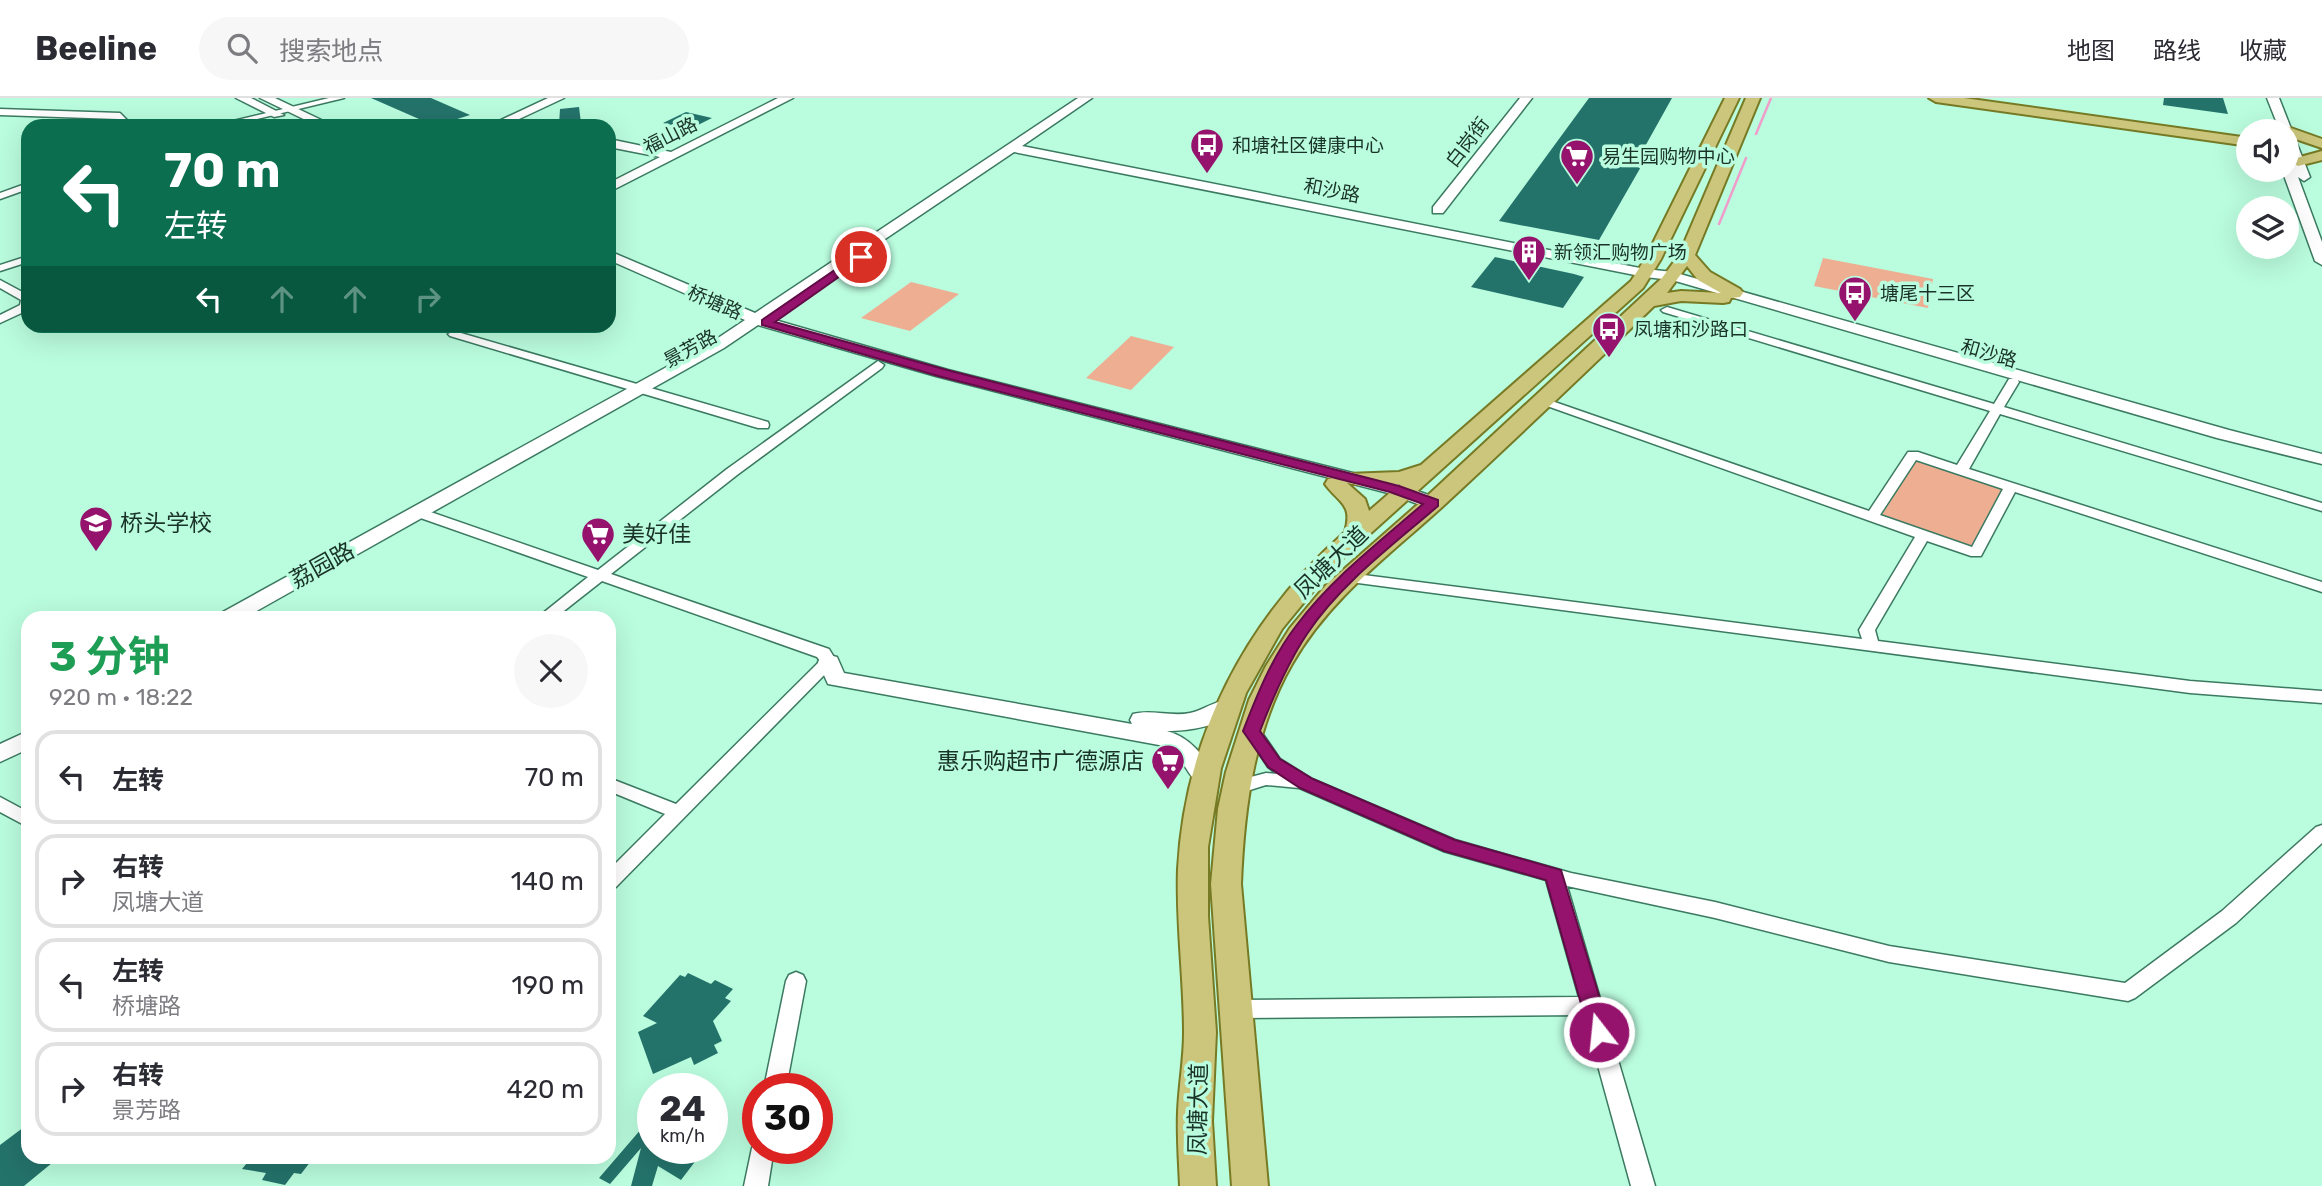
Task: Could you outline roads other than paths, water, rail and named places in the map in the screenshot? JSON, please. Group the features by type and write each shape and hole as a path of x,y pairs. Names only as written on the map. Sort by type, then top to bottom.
{"main road":[{"name":"凤塘大道","path":"1250,1186 1226,884 1227,848 1234,788 1270,684 1301,629 1415,501 1434,467 1630,293 1644,273 1732,98"},
{"name":"凤塘大道","path":"1198,1186 1195,1113 1200,1036 1193,875 1196,820 1205,777 1226,706 1241,675 1283,609 1302,585 1355,537 1415,501 1542,402 1671,279 1687,255 1752,98"},
{"path":"1936,98 2236,136"},
{"path":"1975,98 2236,135"},
{"path":"2299,143 2322,145"},
{"path":"2299,146 2322,154"},
{"path":"1687,255 1704,276 1728,296"},
{"path":"1646,304 1657,299 1681,296 1728,296"},
{"path":"1355,537 1359,522 1357,504 1345,481 1400,478 1434,467"}],"street":[{"path":"242,98 287,119"},
{"path":"266,98 312,119"},
{"path":"247,119 340,98"},
{"path":"499,119 546,98"},
{"path":"510,119 558,98"},
{"path":"755,98 777,100"},
{"name":"景芳路","path":"1013,153 1086,98"},
{"name":"景芳路","path":"422,514 645,390 729,348 754,326 1098,98"},
{"name":"白岗街","path":"1438,210 1526,98"},
{"path":"2262,98 2273,119"},
{"path":"2273,98 2279,119"},
{"name":"福山路","path":"616,184 777,100"},
{"path":"0,112 120,116 123,119"},
{"path":"1041,136 1040,142 1048,155"},
{"path":"616,145 668,156"},
{"name":"和沙路","path":"1013,153 1048,155 1671,279 2013,382 2322,470"},
{"name":"福山路","path":"616,180 668,156"},
{"path":"2299,173 2322,225"},
{"path":"2298,182 2322,261"},
{"path":"0,196 21,188"},
{"path":"1400,225 1438,210 1439,233"},
{"name":"桥塘路","path":"616,258 754,326 942,373 1415,501"},
{"path":"0,268 21,261"},
{"name":"桥塘路","path":"616,274 754,326 874,364 1345,481"},
{"path":"0,283 21,295"},
{"name":"和沙路","path":"1728,296 2322,459"},
{"path":"0,320 21,309"},
{"path":"1667,310 2322,507"},
{"path":"454,334 763,425"},
{"path":"554,611 732,472 835,397 874,364"},
{"path":"1961,470 2013,382"},
{"path":"1542,402 1976,553 2011,487"},
{"path":"1872,517 1913,455 2322,587"},
{"path":"422,514 800,646 813,658 829,662 1156,723 1195,721 1226,706"},
{"name":"荔园路","path":"241,611 422,514"},
{"name":"荔园路","path":"258,611 422,514"},
{"path":"1872,646 1867,630 1923,535"},
{"path":"1348,578 2190,687 2322,697"},
{"path":"829,662 836,679 1165,738 1184,749 1205,777"},
{"path":"616,874 829,662"},
{"path":"1252,731 1274,763 1306,784 1450,846 1555,875 1715,910 1889,954 2128,992 2229,916 2322,831"},
{"path":"0,744 21,733"},
{"path":"0,754 21,743"},
{"path":"1234,788 1266,779 1306,784"},
{"path":"616,787 678,812"},
{"path":"0,804 21,816"},
{"path":"1555,875 1643,1186"},
{"path":"778,1073 796,981"},
{"path":"1236,1009 1592,1006"},
{"path":"756,1186 760,1164"}],"waterway":[{"path":"1756,134 1771,98"},
{"path":"1719,224 1746,158"}],"place":[{"name":"和塘社区健康中心","path":"1207,175"},
{"name":"易生园购物中心","path":"1577,186"},
{"name":"新领汇购物广场","path":"1529,282"},
{"name":"塘尾十三区","path":"1855,323"},
{"name":"凤塘和沙路口","path":"1609,359"},
{"name":"桥头学校","path":"96,553"},
{"name":"美好佳","path":"598,564"},
{"name":"惠乐购超市广德源店","path":"1168,791"}]}
